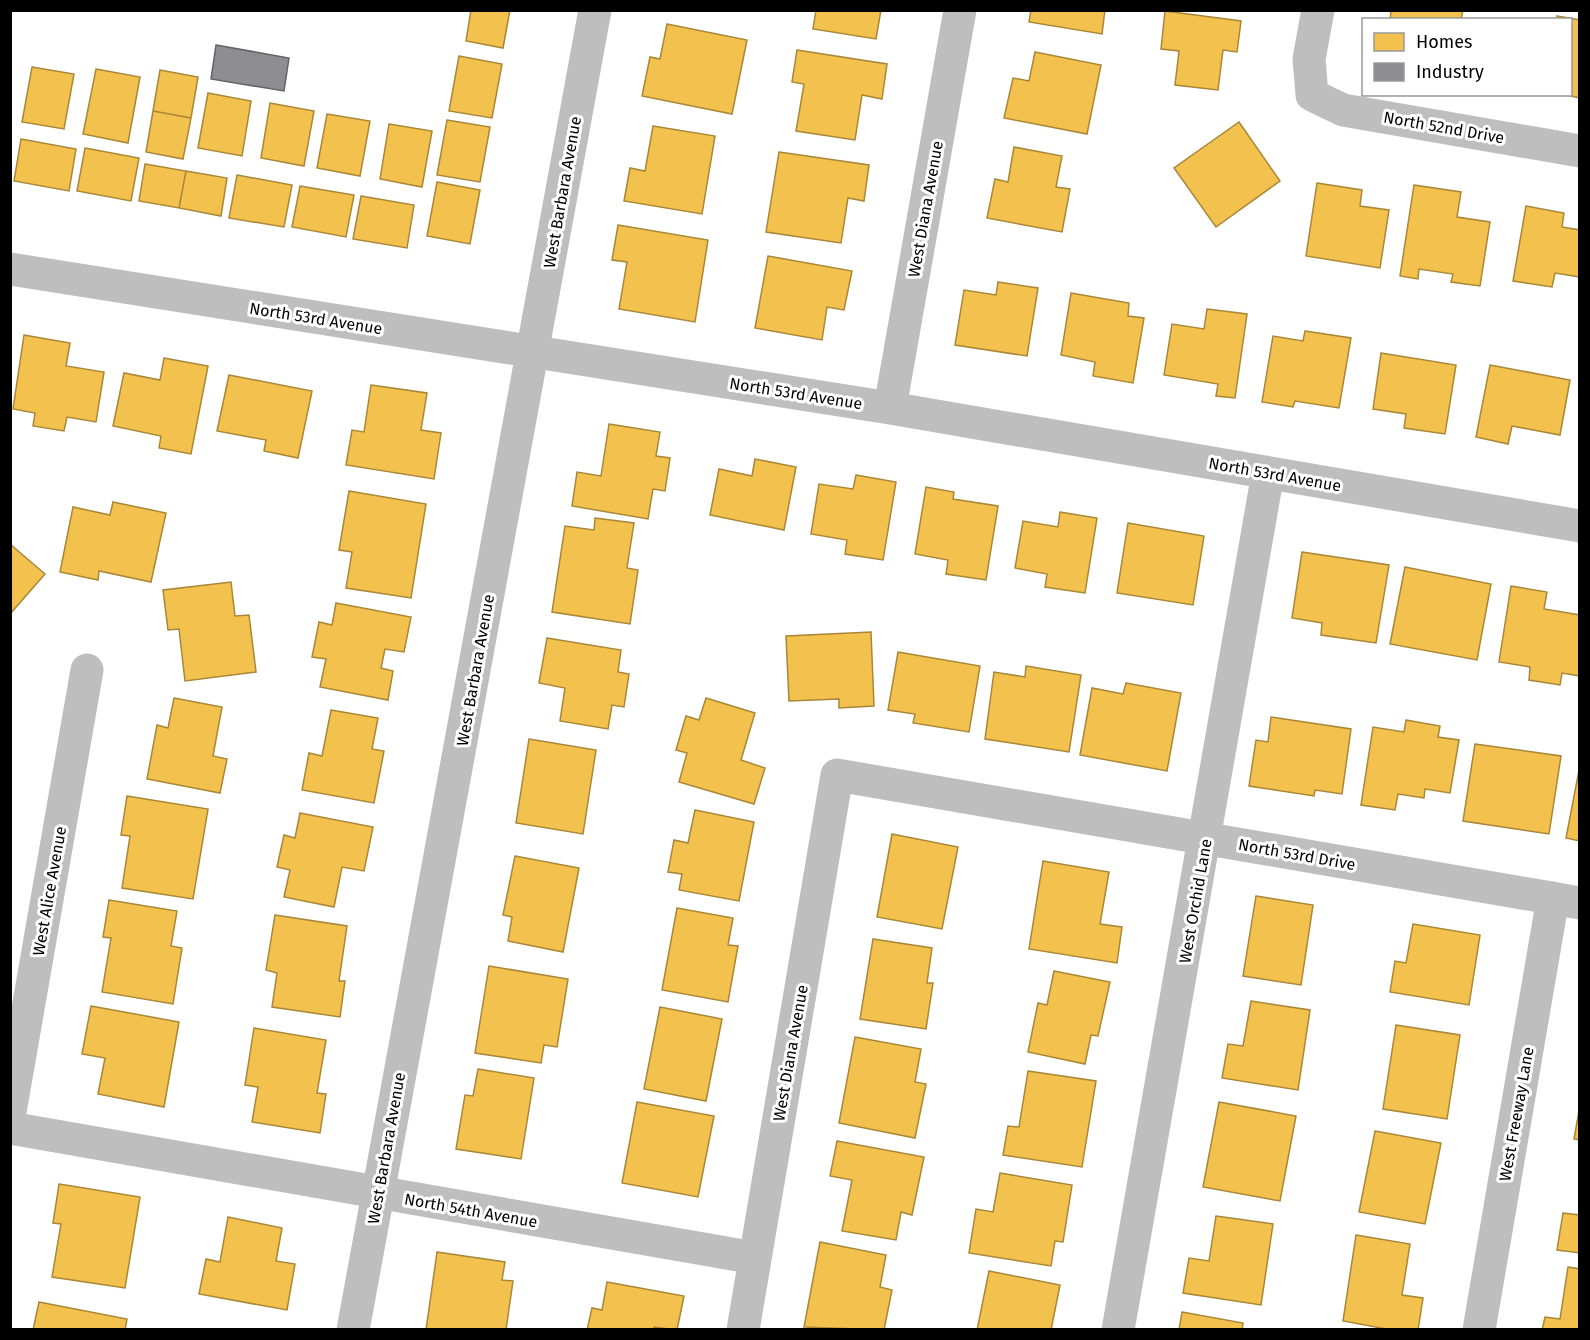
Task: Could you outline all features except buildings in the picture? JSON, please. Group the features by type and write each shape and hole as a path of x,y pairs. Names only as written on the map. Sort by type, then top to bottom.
{"street":[{"name":"West Barbara Avenue","path":"353,1329 595,10"},
{"name":"West Diana Avenue","path":"890,408 960,10"},
{"name":"North 52nd Drive","path":"1318,10 1309,59 1312,95 1343,110 1580,151"},
{"name":"North 53rd Avenue","path":"10,269 890,408 1580,526"},
{"name":"West Orchid Lane","path":"1118,1329 1206,838 1268,472"},
{"name":"West Alice Avenue","path":"10,1112 87,670"},
{"name":"West Diana Avenue","path":"743,1329 837,776"},
{"name":"North 53rd Drive","path":"837,776 1566,900"},
{"name":"West Freeway Lane","path":"1479,1329 1566,900"},
{"name":"North 54th Avenue","path":"10,1128 378,1194 756,1258"}]}
